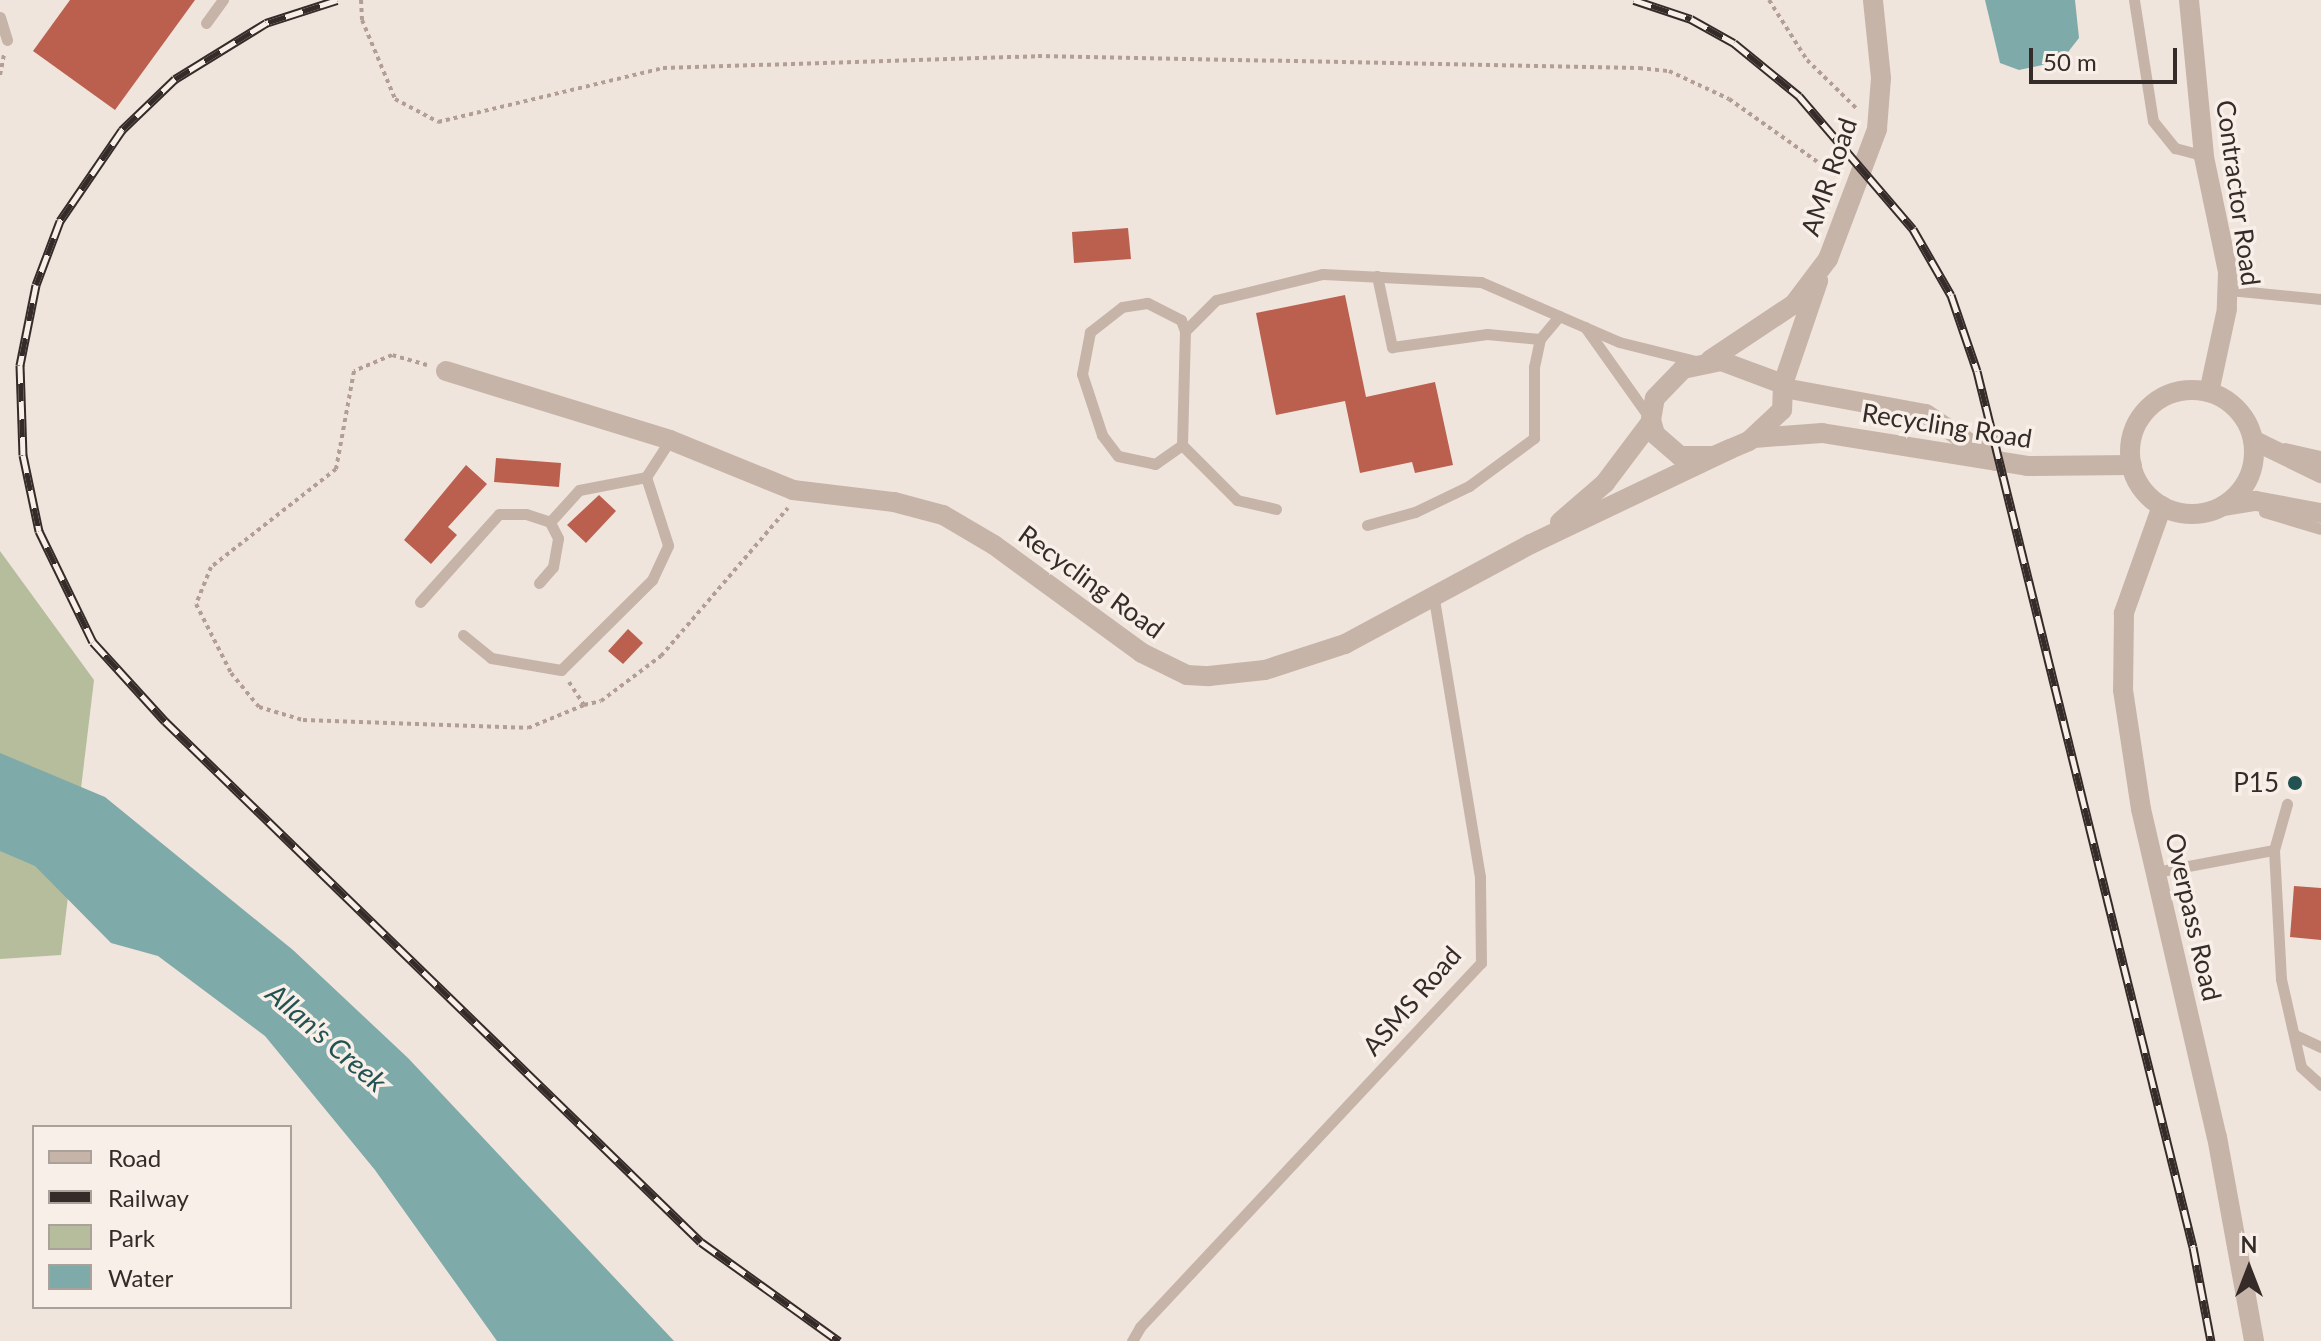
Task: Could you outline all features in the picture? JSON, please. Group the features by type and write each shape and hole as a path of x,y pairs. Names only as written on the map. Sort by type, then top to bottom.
{"street":[{"name":"AMR Road","path":"1784,386 1820,273 1877,129 1881,78 1873,0"},
{"name":"Contractor Road","path":"2189,0 2204,156 2229,290 2209,392"},
{"name":"AMR Road","path":"1705,361 1783,312 1820,273"},
{"path":"1531,544 1594,495 1651,421 1655,398 1669,379 1705,361 1749,367 1784,386 1926,414 1999,463"},
{"name":"Recycling Road","path":"446,371 670,440 793,490 909,505 967,527 1103,627 1187,675 1238,674 1298,661 1388,625 1531,544 1730,449"},
{"path":"1651,421 1660,442 1680,456 1706,458 1754,438 1782,410 1784,386"},
{"path":"2321,473 2257,442 2239,411 2209,392 2175,393 2145,413 2131,447 2132,465 2143,489 2162,506 2193,514 2223,506 2269,502 2321,513"},
{"name":"Recycling Road","path":"1754,438 1844,435 1999,463 2061,468 2132,465"},
{"path":"2223,506 2245,485 2257,442"},
{"name":"Overpass Road","path":"2162,506 2130,589 2121,637 2129,740 2217,1137 2254,1341"}],"lane":[{"path":"206,23 223,0"},
{"path":"2134,0 2153,121 2175,148 2204,156"},
{"path":"0,17 7,40"},
{"path":"1185,331 1216,300 1323,274 1481,282 1648,351 1705,361"},
{"path":"1377,276 1392,347 1487,334 1540,339"},
{"path":"2229,290 2321,299"},
{"path":"1182,445 1155,464 1118,456 1102,435 1082,374 1090,332 1122,307 1147,303 1181,320 1185,331 1182,445 1237,500 1276,509"},
{"path":"1367,525 1415,512 1469,486 1534,438 1534,367 1540,339 1559,316"},
{"path":"1584,327 1651,421"},
{"path":"550,522 579,490 646,477 670,440"},
{"path":"2257,442 2321,456"},
{"path":"463,635 491,658 561,670 652,580 668,545 646,477"},
{"path":"2223,506 2256,509 2321,529"},
{"path":"420,602 499,514 526,514 550,522 558,538 553,567 539,583"},
{"name":"ASMS Road","path":"1132,1341 1140,1327 1481,963 1480,877 1434,598"},
{"path":"2287,804 2274,850 2281,979 2301,1067 2321,1085"},
{"path":"2156,872 2274,850"},
{"path":"2295,1035 2321,1047"}],"path":[{"path":"361,0 362,20 395,99 438,122 663,68 1038,56 1639,68 1669,71 1729,99 1855,189"},
{"path":"1769,0 1807,60 1877,129"},
{"path":"0,75 7,40"},
{"path":"446,371 392,355 354,371 336,469 211,567 196,604 231,673 259,707 303,720 528,728 601,701 661,656 787,511 793,490"},
{"path":"561,670 584,705"}],"green space":[{"path":"0,551 94,680 61,955 0,959"}],"water":[{"path":"1985,0 2075,0 2079,38 2061,61 2019,70 2000,63"},
{"name":"Allan's Creek","path":"0,753 105,797 293,950 408,1058 674,1341 497,1341 375,1170 265,1036 158,956 111,943 35,866 0,851"}],"building":[{"path":"70,0 195,0 115,110 33,51"},
{"path":"1128,228 1131,259 1074,263 1072,232"},
{"path":"1345,295 1366,397 1435,382 1453,465 1415,473 1412,462 1360,473 1345,401 1276,415 1256,313"},
{"path":"496,458 561,463 559,487 494,482"},
{"path":"466,465 487,484 448,527 457,535 431,564 404,540"},
{"path":"599,495 616,511 586,543 567,525"},
{"path":"628,629 643,643 623,664 608,651"},
{"path":"2294,886 2321,888 2321,940 2290,937"}],"railway":[{"path":"337,0 266,23 175,79 122,130 60,221 36,285 20,365 23,455 39,531 93,642 165,721 701,1242 839,1341"},
{"path":"1634,0 1691,19 1734,43 1799,96 1913,229 1951,295 1977,371 2193,1247 2211,1341"}],"place":[{"name":"P15","path":"2295,783"}]}
